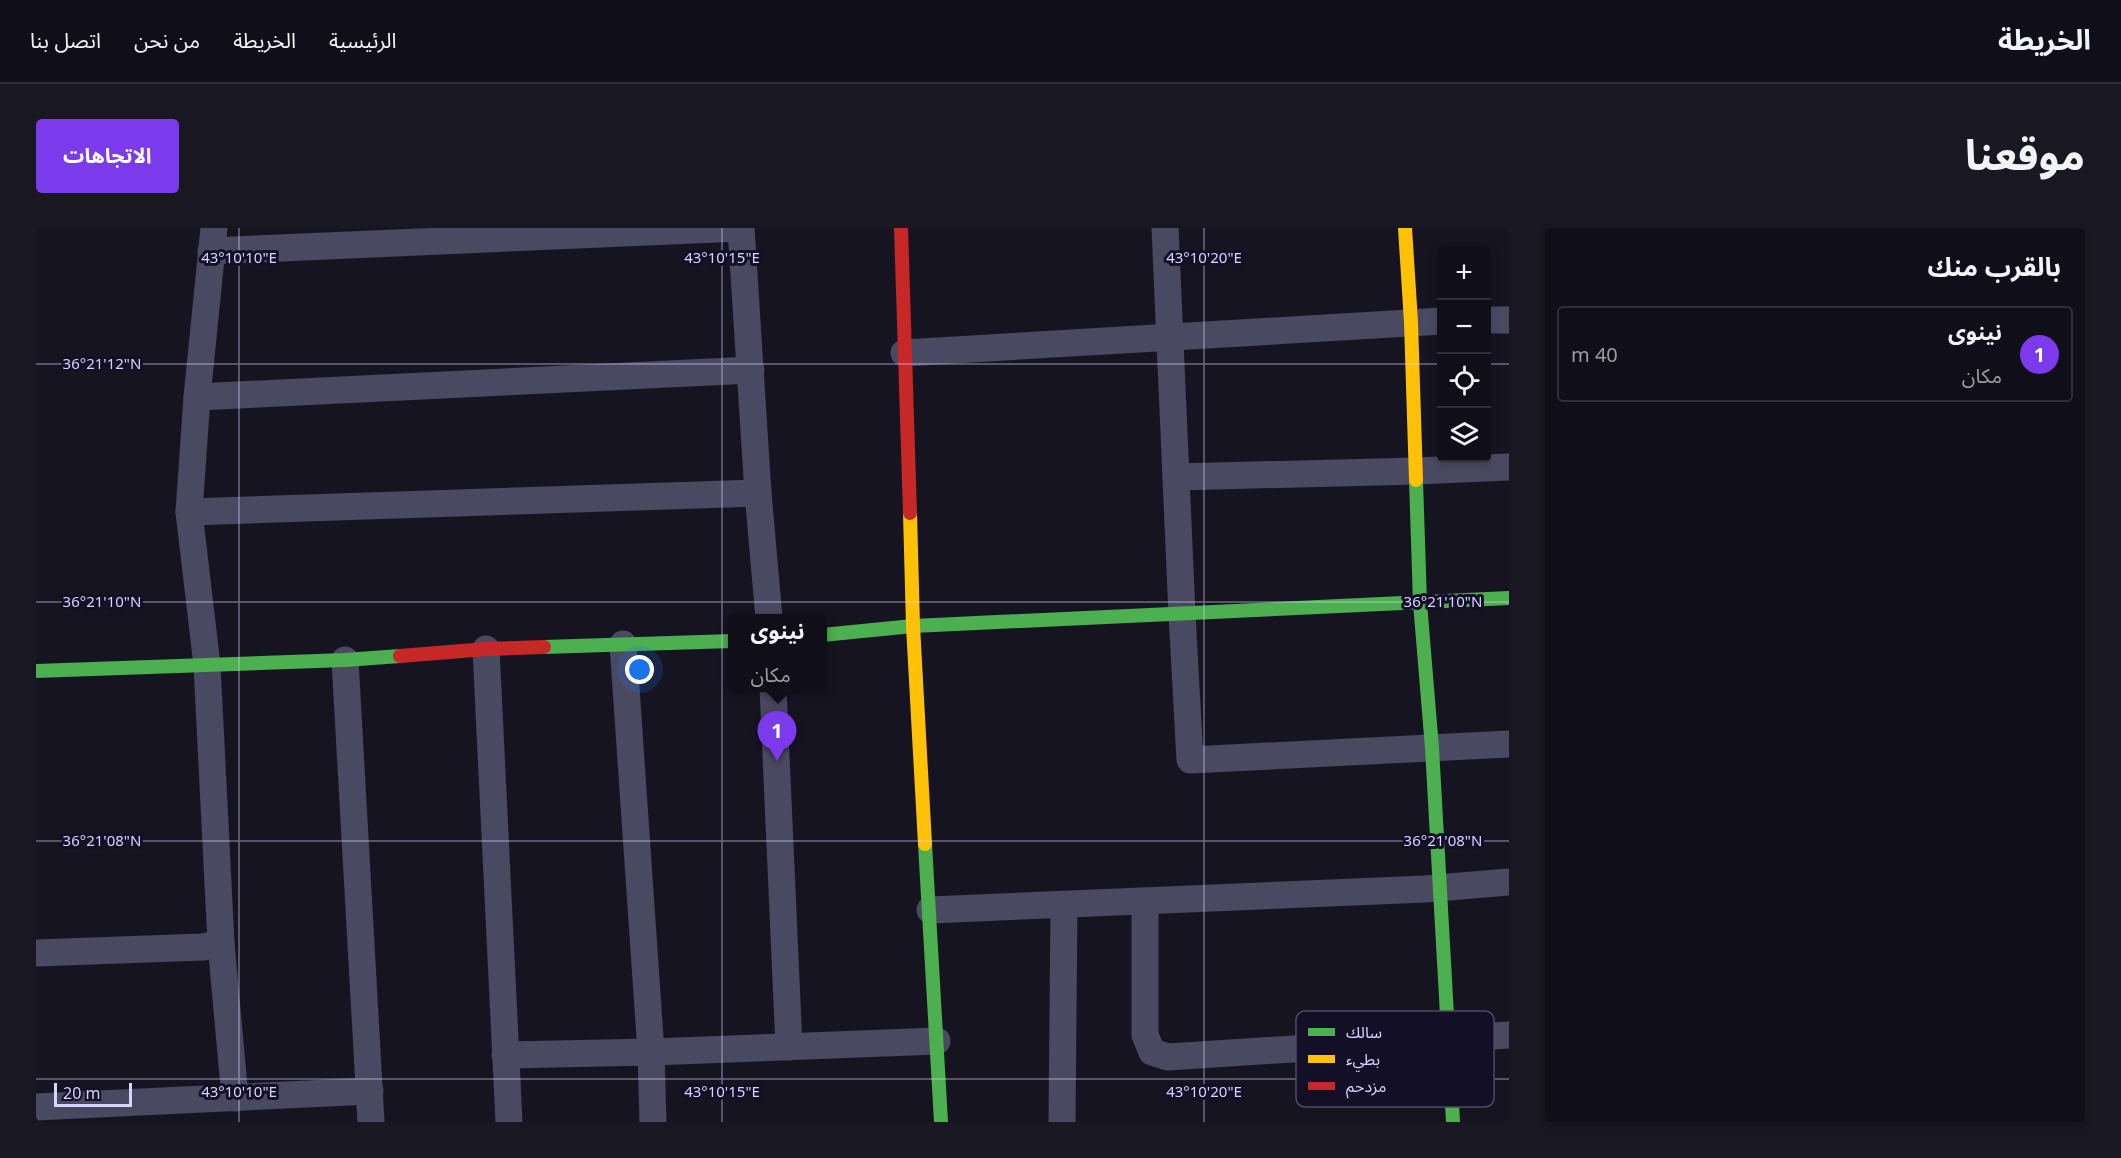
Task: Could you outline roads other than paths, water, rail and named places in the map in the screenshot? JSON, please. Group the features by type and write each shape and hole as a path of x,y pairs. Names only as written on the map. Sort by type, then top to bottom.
{"street":[{"path":"235,1098 221,943 207,665 189,512 197,397 213,239 741,228 758,493 769,614"},
{"path":"900,228 913,626 941,1122"},
{"path":"1165,228 1190,760 1509,744"},
{"path":"1405,228 1411,322 1420,603 1447,1011"},
{"path":"1491,320 1509,320"},
{"path":"904,353 1437,321"},
{"path":"197,397 751,370"},
{"path":"1176,477 1509,467"},
{"path":"189,512 758,493"},
{"path":"827,635 913,626 1509,598"},
{"path":"36,671 345,660 486,649 728,640"},
{"path":"623,644 651,1053 653,1122"},
{"path":"486,649 509,1122"},
{"path":"345,660 371,1122"},
{"path":"773,692 789,1047"},
{"path":"930,910 1145,902 1509,882"},
{"path":"1145,902 1145,1035 1152,1052 1168,1057 1296,1048"},
{"path":"1062,1122 1064,905"},
{"path":"36,953 203,947 221,943"},
{"path":"1494,1036 1509,1035"},
{"path":"506,1055 651,1053 937,1041"},
{"path":"36,1107 370,1091"},
{"path":"1452,1107 1453,1122"}],"place":[{"name":"نينوى","path":"777,761"}]}
